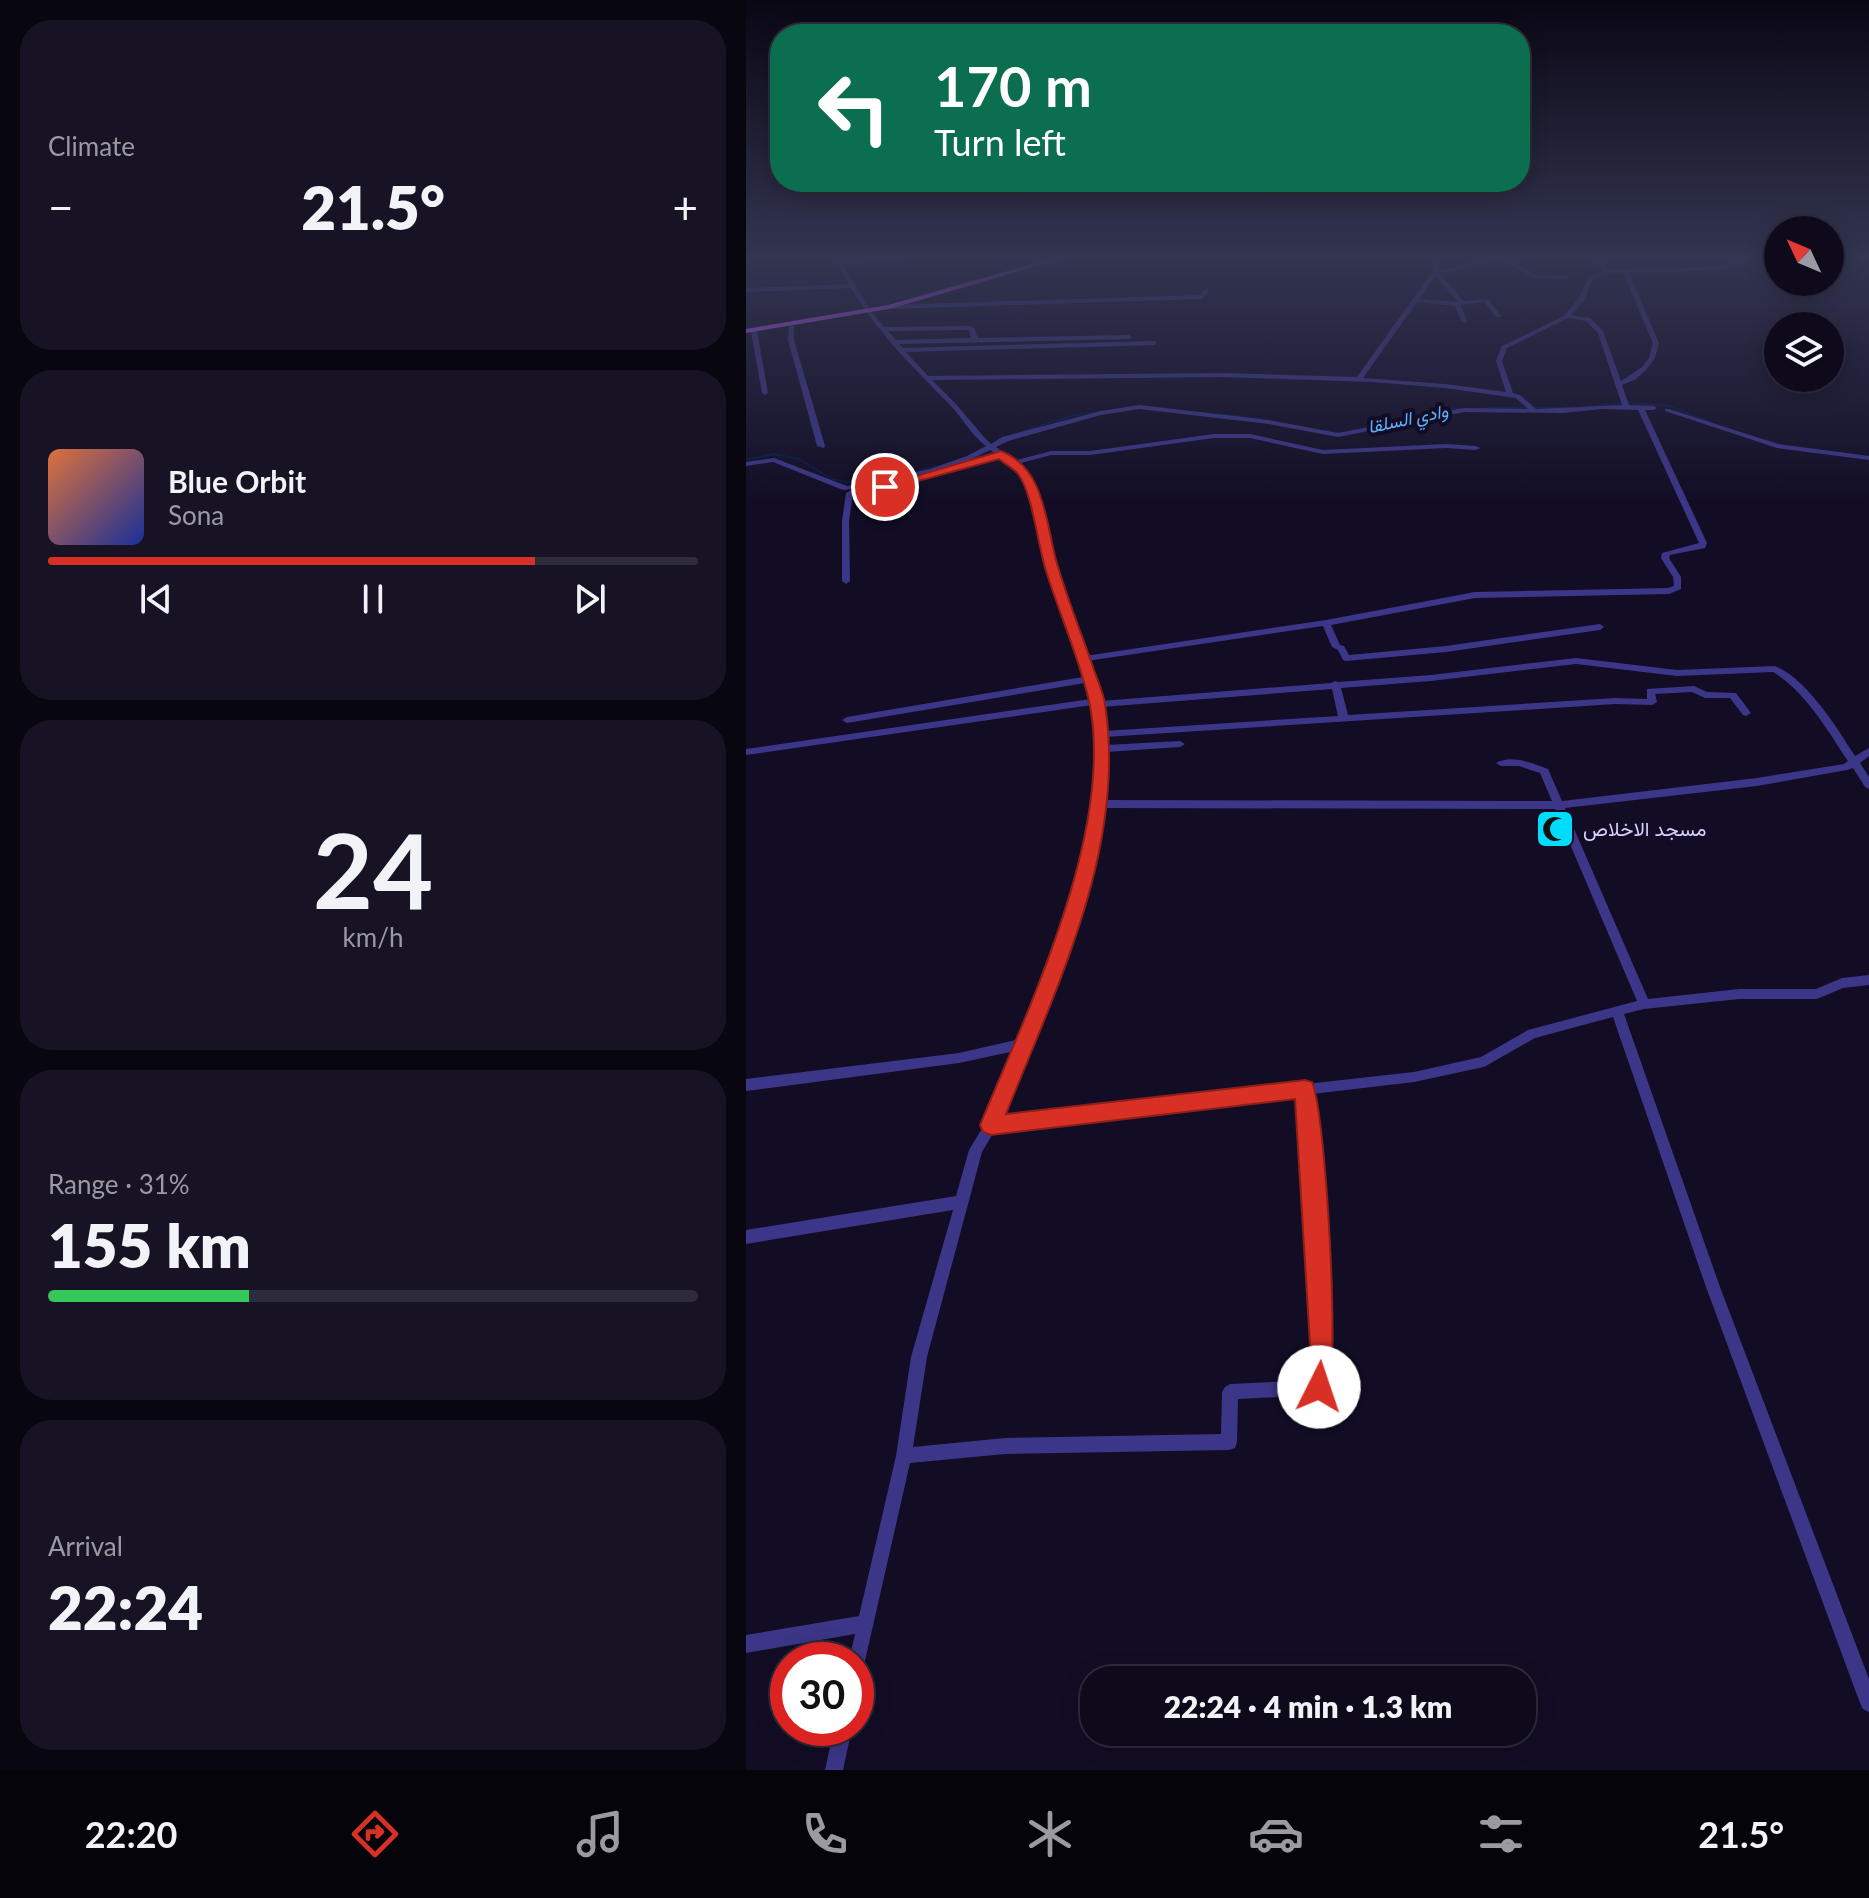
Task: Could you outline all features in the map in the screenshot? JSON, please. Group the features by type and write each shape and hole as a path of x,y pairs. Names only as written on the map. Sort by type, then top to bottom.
{"street":[{"path":"752,338 765,393"},
{"path":"791,338 821,446"},
{"path":"861,1642 904,1456 919,1357 976,1150 991,1125 1062,951 1081,885 1098,804 1102,749 1091,679 1050,564 1032,489 1023,472 990,446 891,338"},
{"path":"898,346 975,340 1101,338"},
{"path":"1358,380 1388,338"},
{"path":"1510,395 1499,361 1504,347 1523,338"},
{"path":"1603,338 1626,406"},
{"path":"1620,384 1636,377 1649,365 1656,343 1654,338"},
{"path":"898,346 1154,343"},
{"path":"926,378 1149,376 1358,380 1510,395 1525,400 1535,411"},
{"path":"746,464 774,460 846,488 932,471 970,458 990,446 1059,423 1139,407 1269,422 1338,435 1454,411 1626,406 1654,408"},
{"path":"1084,659 1326,623 1475,595 1669,591 1678,587 1677,577 1665,558 1666,553 1702,546 1703,543 1640,407"},
{"path":"1667,410 1777,446 1869,458"},
{"path":"1013,463 1051,453 1090,453 1214,436 1250,436 1323,452 1446,446 1476,448"},
{"path":"846,581 848,534 844,510 853,490 905,483 1001,455"},
{"path":"1326,623 1336,647 1341,648 1346,658 1446,649 1600,627"},
{"path":"746,752 1097,702 1216,697 1335,684 1431,678 1576,661 1677,673 1780,670 1869,785"},
{"path":"847,720 1091,679"},
{"path":"1335,684 1344,719"},
{"path":"1101,734 1615,701 1652,702 1650,691 1679,689 1694,689 1705,695 1733,695 1746,713"},
{"path":"1102,749 1180,744"},
{"path":"1098,804 1558,805 1757,782 1847,767 1869,751"},
{"path":"1501,763 1520,763 1544,771 1644,1004"},
{"path":"991,1125 1414,1077 1484,1062 1532,1034 1644,1004 1739,994 1817,994 1842,983 1869,980"},
{"path":"1617,1012 1713,1287 1869,1703"},
{"path":"746,1085 959,1058 1022,1044"},
{"path":"904,1456 1005,1446 1229,1442 1230,1392 1319,1387 1322,1345 1305,1089"},
{"path":"746,1237 962,1202"},
{"path":"746,1644 865,1624"},
{"path":"834,1770 839,1746"}],"waterway":[{"name":"وادي السلقا","path":"1584,407 1625,403 1669,406 1717,425"},
{"name":"وادي السلقا","path":"1488,408 1569,408"},
{"name":"وادي السلقا","path":"1379,425 1442,409 1461,409"},
{"name":"وادي السلقا","path":"1025,431 1072,416 1102,411"},
{"name":"وادي السلقا","path":"1217,414 1261,419"},
{"name":"وادي السلقا","path":"1324,430 1340,433"},
{"name":"وادي السلقا","path":"1766,440 1782,445"},
{"name":"وادي السلقا","path":"746,460 773,454 799,459 832,479 846,482 880,479"},
{"name":"وادي السلقا","path":"888,478 939,466"}],"place":[{"name":"مسجد الاخلاص","path":"1555,829"}],"route":[{"path":"885,487 1001,455 1023,472 1032,489 1050,564 1097,701 1102,758 1098,804 1081,885 1062,951 991,1125 1305,1089 1322,1345 1319,1387"}]}
